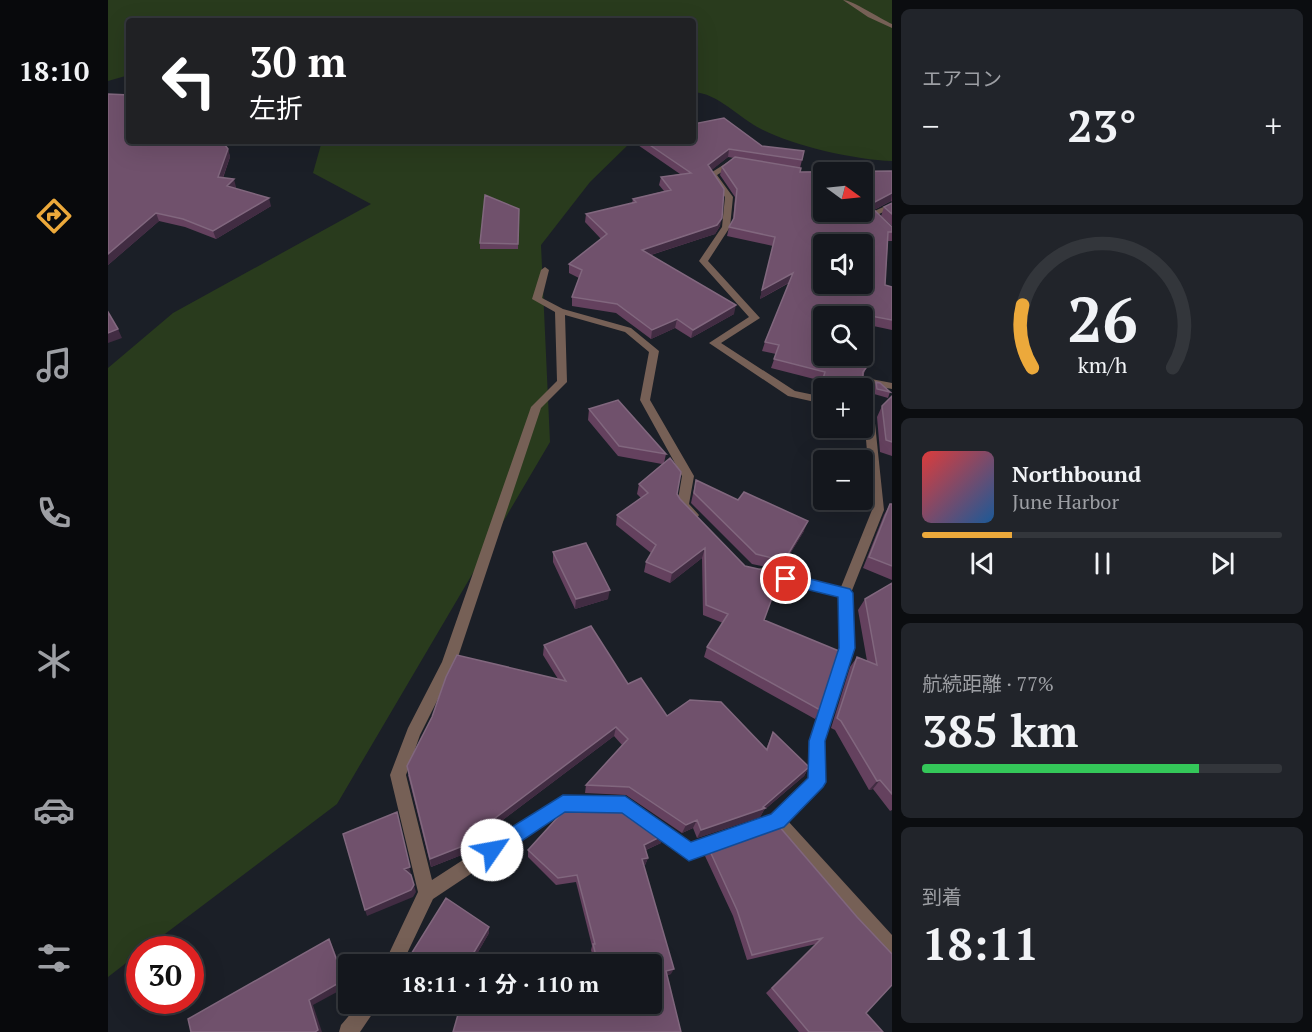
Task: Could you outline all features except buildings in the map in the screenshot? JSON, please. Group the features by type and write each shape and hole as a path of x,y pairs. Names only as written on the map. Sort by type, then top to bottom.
{"street":[{"path":"846,0 870,16 892,26"},
{"path":"743,163 732,161 713,174 729,197 726,227 704,261 755,318 714,343 792,394 813,399"},
{"path":"892,205 872,214 892,234"},
{"path":"545,270 537,299 560,311 628,330 654,351 645,400 688,476 683,505 699,521"},
{"path":"427,893 398,775 413,733 449,663 536,407 562,382 560,311"},
{"path":"873,382 892,386"},
{"path":"398,954 427,893 563,803 625,805 689,851 777,821 817,782 817,741 847,648 845,593 878,510 869,438"},
{"path":"747,570 845,593"},
{"path":"777,821 892,948"},
{"path":"348,1032 362,1014"}],"green space":[{"path":"108,0 892,0 892,161 843,155 790,141 761,129 720,101 696,92 696,18 126,18 126,76 108,81"},
{"path":"321,144 629,144 590,182 541,245 550,442 337,804 162,936 126,936 126,963 108,977 108,368 173,313 371,204 313,173"}],"route":[{"path":"492,850 563,803 625,805 689,851 777,821 817,782 817,741 847,648 845,593 786,579"}]}
